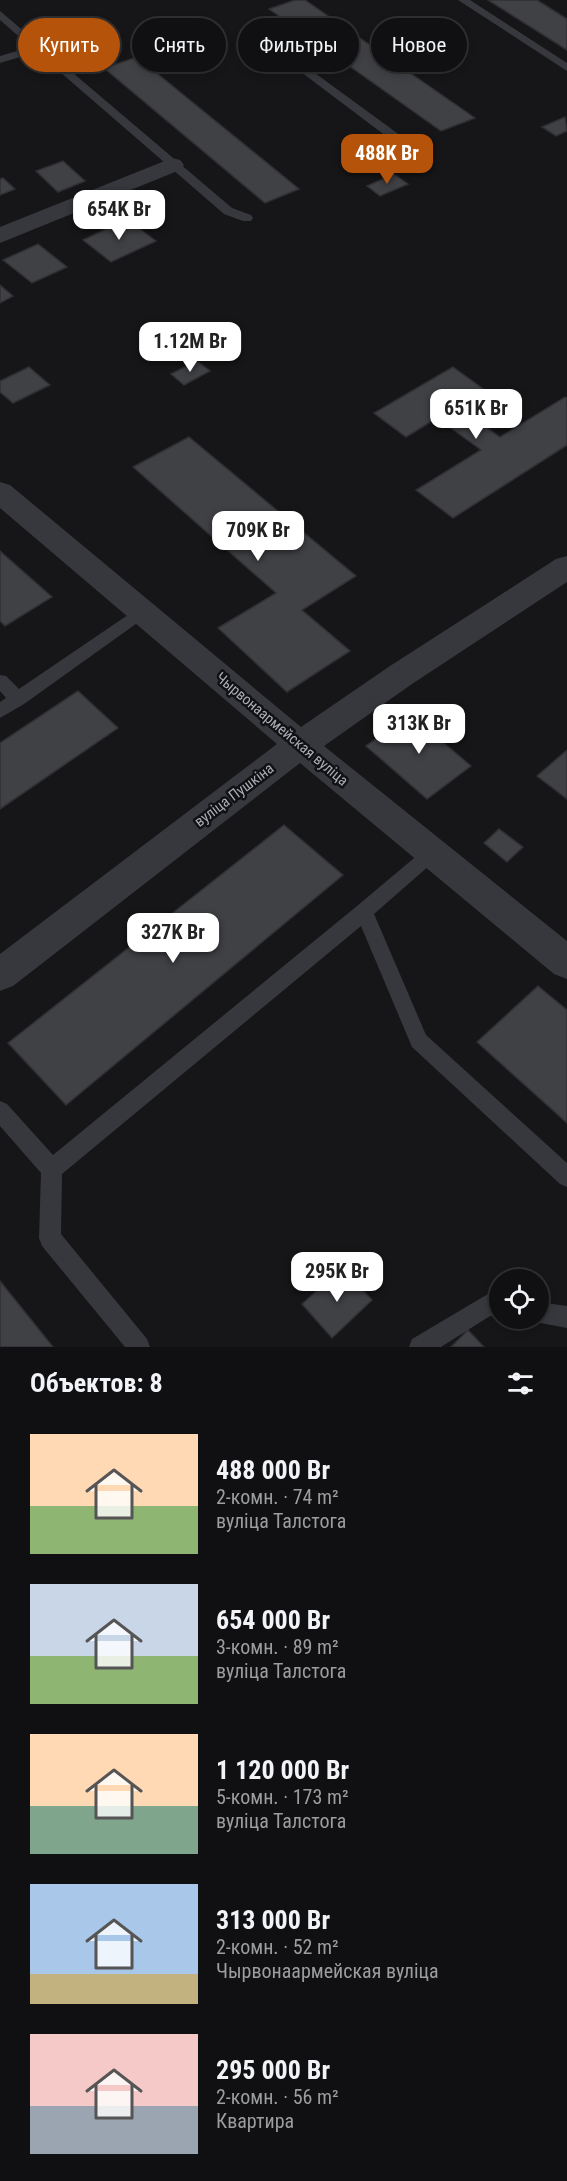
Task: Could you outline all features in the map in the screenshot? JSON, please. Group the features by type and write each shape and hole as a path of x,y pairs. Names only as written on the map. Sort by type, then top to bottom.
{"street":[{"path":"0,236 172,165"},
{"name":"Чырвонаармейская вуліца","path":"0,492 300,745 567,963"},
{"name":"вуліца Пушкіна","path":"0,975 300,745 401,675 567,567"}],"lane":[{"path":"463,0 567,68"},
{"path":"0,14 18,30"},
{"path":"0,60 18,54"},
{"path":"65,72 228,211 247,218"},
{"path":"308,72 419,155"},
{"path":"0,711 141,612"},
{"path":"0,681 18,699"},
{"path":"52,1168 364,912 432,853"},
{"path":"364,912 419,1041 567,1177"},
{"path":"0,1111 52,1168 50,1238 139,1347"},
{"path":"420,1347 489,1305"},
{"path":"549,1315 567,1317"}],"building":[{"path":"295,0 305,0 331,18 282,18 269,9"},
{"path":"488,0 537,0 567,19 567,50"},
{"path":"359,37 371,46 371,72 409,72 475,118 441,131 358,72"},
{"path":"132,59 132,72 155,72 299,189 265,203 109,72 120,72 120,63"},
{"path":"565,117 567,131 556,136 542,127"},
{"path":"63,161 85,181 58,192 36,171"},
{"path":"394,174 408,184 380,196 367,186"},
{"path":"3,178 15,189 0,195 0,179"},
{"path":"127,219 156,241 111,262 83,240"},
{"path":"38,244 67,267 32,283 3,260"},
{"path":"0,285 13,296 0,303"},
{"path":"197,361 210,371 184,385 171,374"},
{"path":"29,367 50,385 13,403 0,392 0,381"},
{"path":"453,367 486,391 459,407 500,437 565,397 567,398 567,445 453,518 416,490 481,450 437,418 406,437 374,413"},
{"path":"189,437 356,576 302,610 350,651 287,692 218,628 276,593 133,467"},
{"path":"0,551 52,597 5,626 0,621"},
{"path":"78,691 118,728 0,809 0,743"},
{"path":"414,711 435,728 430,731 471,766 427,799 366,746"},
{"path":"567,750 567,799 537,776"},
{"path":"284,825 343,875 66,1105 8,1043"},
{"path":"499,829 523,847 507,862 484,843"},
{"path":"538,986 567,1010 567,1123 477,1042"},
{"path":"342,1268 372,1300 332,1338 302,1304"},
{"path":"0,1281 53,1347 0,1347"},
{"path":"468,1330 484,1347 451,1347"}]}
